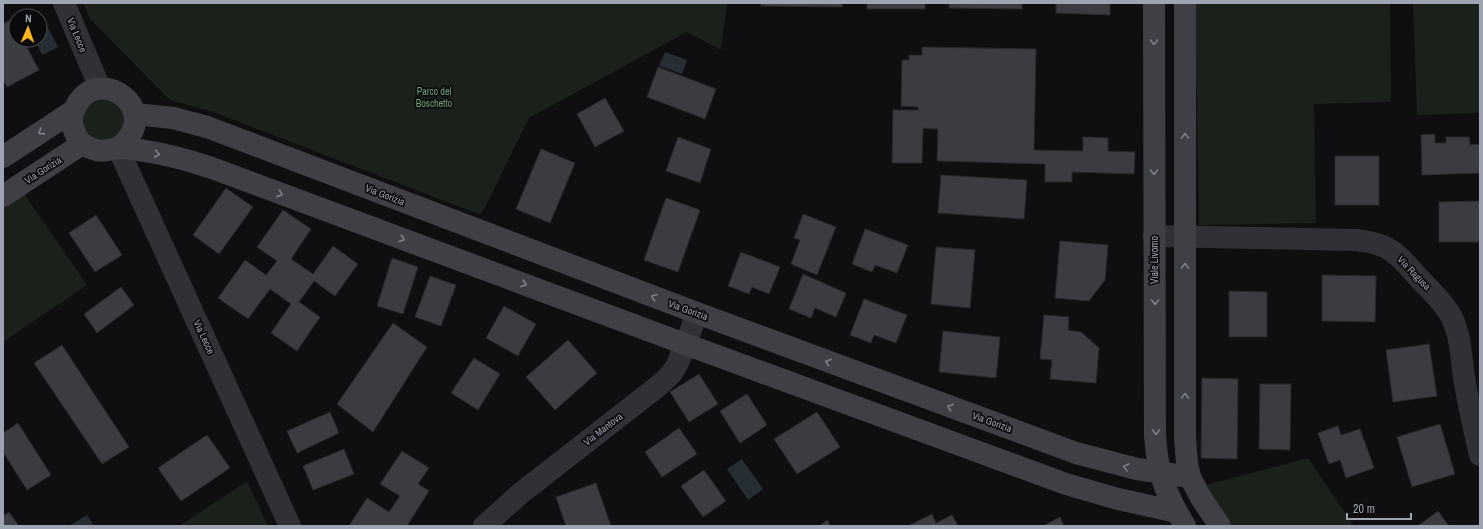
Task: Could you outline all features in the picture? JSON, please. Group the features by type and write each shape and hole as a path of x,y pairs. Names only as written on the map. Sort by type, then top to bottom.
{"street":[{"name":"Via Lecce","path":"64,3 100,88"},
{"name":"Viale Livorno","path":"1154,3 1155,435 1160,473 1166,492 1181,519"},
{"path":"1185,3 1185,438 1187,463 1190,476 1204,502 1220,526"},
{"path":"100,88 118,92 126,97 132,105 135,114 135,124 132,134 126,142 118,148 108,151 98,151 82,144 73,129 73,111 77,103 83,96 100,88"},
{"path":"3,157 73,111"},
{"name":"Via Gorizia","path":"135,114 173,118 207,127 697,313 1076,452 1122,466 1160,473 1190,476"},
{"name":"Via Gorizia","path":"3,196 82,144"},
{"name":"Via Lecce","path":"118,148 290,526"},
{"path":"118,148 173,157 212,168 1066,484 1181,519"},
{"name":"Via Ragusa","path":"1154,236 1357,240 1380,244 1395,253 1438,299 1452,318 1460,345 1468,397 1480,455"},
{"name":"Via Mantova","path":"484,526 521,493 661,383 671,373 685,344 697,313"}],"green space":[{"name":"Parco del Boschetto","path":"83,3 727,3 721,50 687,32 529,118 481,215 213,112 170,100 90,19"},
{"path":"1195,3 1390,3 1391,102 1314,104 1316,223 1199,225"},
{"path":"1413,3 1480,3 1480,113 1417,115"},
{"path":"100,95 126,108 122,138 92,142 78,116"},
{"path":"23,192 87,285 3,342 3,206"},
{"path":"1308,458 1354,526 1233,526 1205,485"},
{"path":"247,481 268,526 179,526"}],"shaded area":[{"path":"48,28 58,47 42,55 39,48 48,48"},
{"path":"665,52 687,60 682,74 659,66"},
{"path":"742,459 763,489 748,500 727,469"},
{"path":"87,515 94,526 69,526"}],"building":[{"path":"761,3 842,3 842,7 761,6"},
{"path":"867,3 925,3 925,9 867,9"},
{"path":"949,3 1022,3 1022,9 949,8"},
{"path":"1056,3 1110,3 1110,15 1056,13"},
{"path":"8,21 8,48 27,48 39,70 7,87 3,80 3,24"},
{"path":"922,47 1036,49 1034,150 1083,151 1083,137 1108,138 1108,151 1135,152 1134,174 1072,172 1072,182 1045,182 1045,164 937,161 938,129 923,128 922,163 892,163 893,110 918,110 918,107 901,106 902,60 909,60 909,55 922,55"},
{"path":"658,67 716,89 705,119 647,97"},
{"path":"605,98 624,131 595,147 577,114"},
{"path":"1435,134 1435,143 1446,143 1446,137 1469,137 1470,145 1480,144 1480,173 1422,175 1421,135"},
{"path":"678,137 711,149 700,183 666,171"},
{"path":"541,149 575,163 550,223 516,209"},
{"path":"1335,156 1379,156 1379,205 1335,205"},
{"path":"941,175 1027,180 1024,219 938,213"},
{"path":"226,188 253,207 219,254 193,235"},
{"path":"666,198 700,210 678,272 644,260"},
{"path":"1480,201 1480,242 1439,242 1439,202"},
{"path":"283,210 311,229 291,259 313,274 333,246 358,264 335,296 314,281 299,302 320,317 297,351 271,333 291,304 270,289 248,319 218,298 245,260 266,275 277,261 257,247"},
{"path":"803,214 836,227 817,275 791,264 800,240 794,238"},
{"path":"96,215 122,255 95,272 69,233"},
{"path":"865,229 908,245 897,273 875,265 872,272 852,264"},
{"path":"1060,241 1108,245 1105,280 1089,301 1055,298"},
{"path":"936,247 975,250 970,308 931,304"},
{"path":"741,252 780,267 769,294 752,287 749,294 728,286"},
{"path":"392,258 418,267 403,314 377,306"},
{"path":"803,274 846,293 836,317 815,308 811,318 789,309"},
{"path":"1322,275 1376,276 1375,322 1322,321"},
{"path":"430,276 456,285 441,326 415,317"},
{"path":"121,287 134,305 97,333 84,314"},
{"path":"1229,291 1267,292 1267,337 1229,337"},
{"path":"864,299 907,315 896,343 874,335 871,343 850,335"},
{"path":"504,306 536,324 518,356 486,338"},
{"path":"1044,315 1069,317 1068,330 1081,332 1099,348 1096,383 1050,379 1052,360 1040,359"},
{"path":"393,323 427,347 373,432 337,404"},
{"path":"943,331 1000,337 996,378 939,372"},
{"path":"568,340 597,373 555,410 526,377"},
{"path":"1429,344 1437,396 1393,402 1386,350"},
{"path":"62,345 129,447 102,464 34,363"},
{"path":"474,358 500,374 478,410 451,393"},
{"path":"699,374 718,404 689,422 670,392"},
{"path":"1202,378 1238,379 1237,459 1201,458"},
{"path":"1260,384 1291,384 1290,450 1259,449"},
{"path":"747,394 767,425 740,443 720,411"},
{"path":"330,412 339,433 297,453 287,431"},
{"path":"817,412 840,447 797,474 774,439"},
{"path":"18,423 51,475 27,490 3,452 3,433"},
{"path":"1440,424 1455,474 1412,487 1397,437"},
{"path":"1338,426 1341,435 1360,429 1374,468 1346,478 1340,460 1329,464 1318,433"},
{"path":"679,428 697,454 662,477 645,452"},
{"path":"207,435 230,468 181,501 158,468"},
{"path":"344,449 354,474 313,490 303,466"},
{"path":"402,451 429,468 418,484 429,491 407,526 349,526 367,498 389,512 400,496 380,484"},
{"path":"704,470 726,501 703,517 681,486"},
{"path":"596,483 611,526 566,526 556,497"},
{"path":"1438,511 1449,526 1418,526"},
{"path":"9,512 19,526 3,526 3,516"},
{"path":"932,514 936,523 952,515 958,526 908,526"},
{"path":"1060,517 1064,526 1043,526"},
{"path":"827,520 831,526 819,526"}]}
